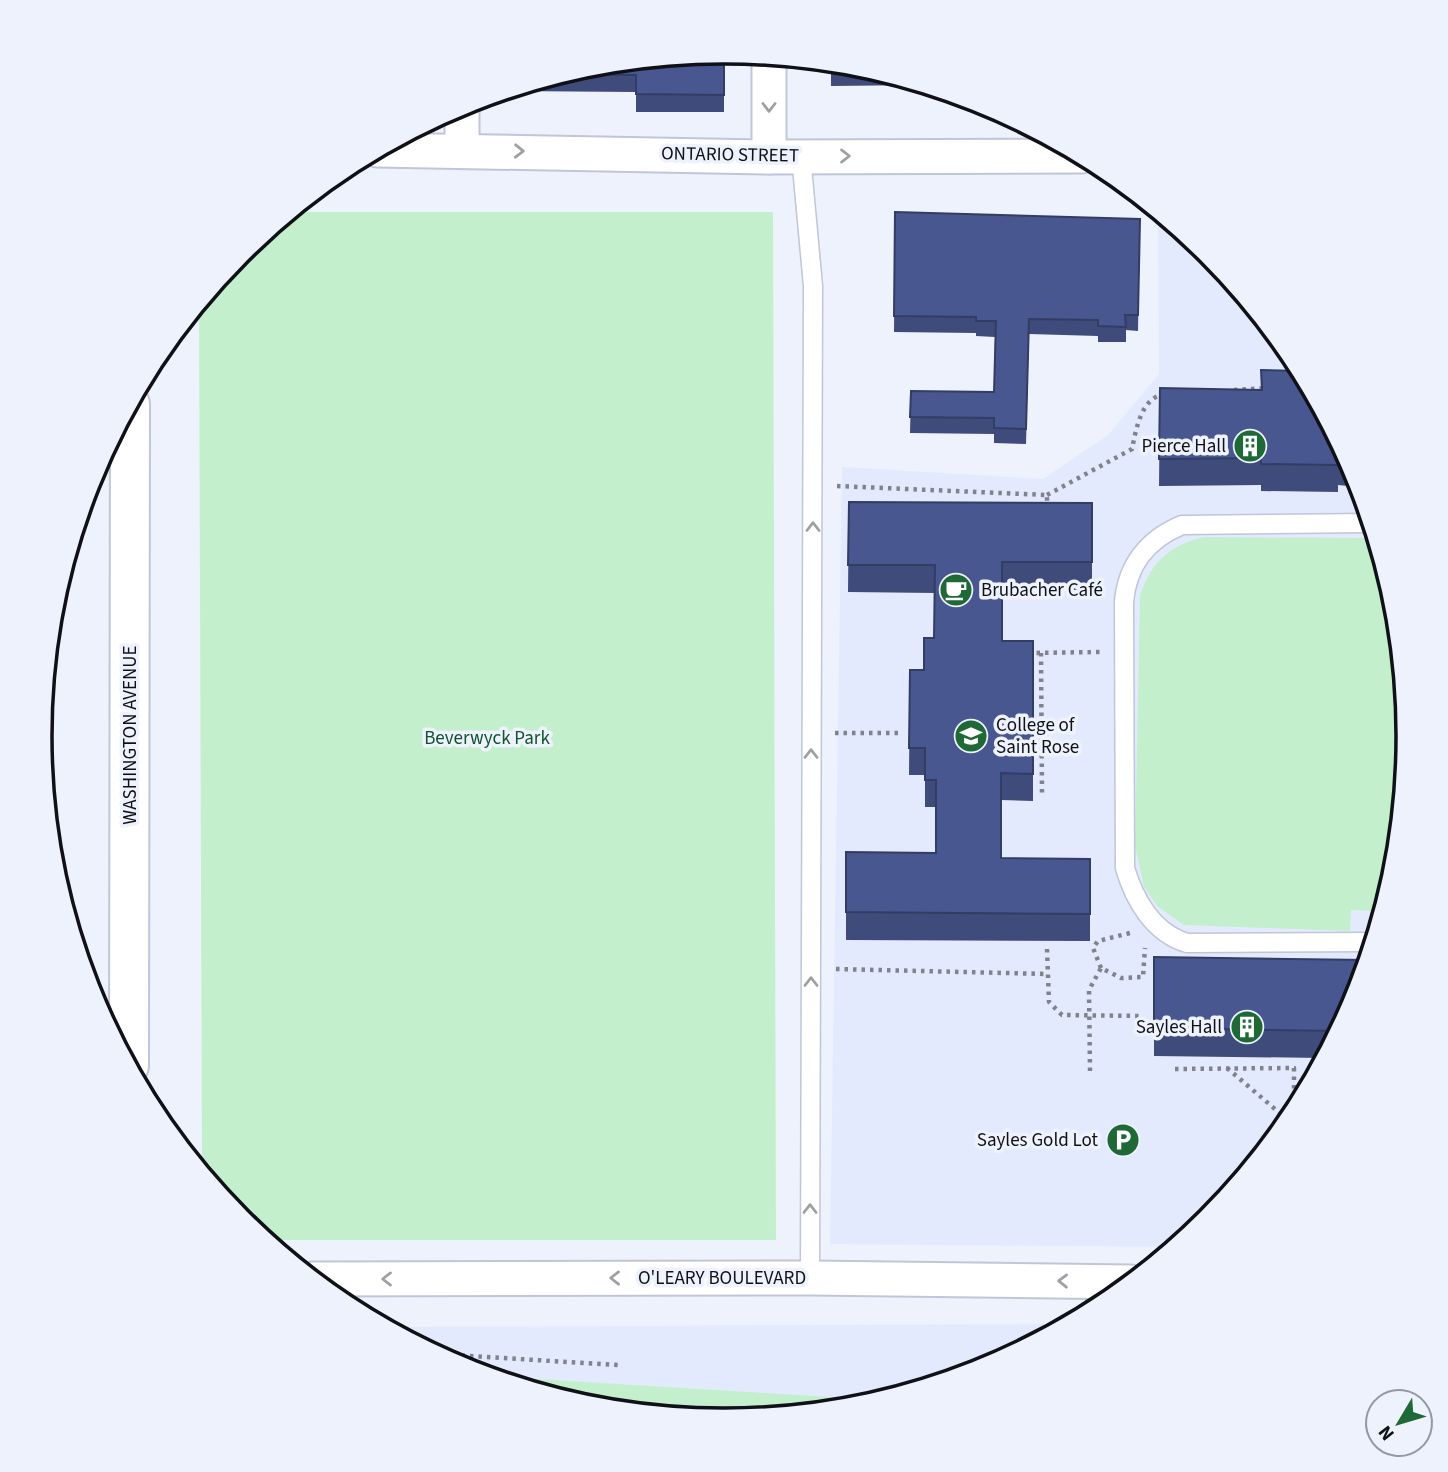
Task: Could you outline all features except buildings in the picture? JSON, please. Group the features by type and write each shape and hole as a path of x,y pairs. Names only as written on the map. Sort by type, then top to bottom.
{"main road":[{"name":"WASHINGTON AVENUE","path":"129,1047 130,423"}],"street":[{"path":"769,66 769,156"},
{"path":"461,119 462,150"},
{"name":"ONTARIO STREET","path":"396,150 769,156 1063,156"},
{"name":"O'LEARY BOULEVARD","path":"329,1279 810,1278 1115,1282"}],"lane":[{"path":"801,156 813,286 810,1278"},
{"path":"1361,523 1182,525 1146,547 1130,572 1124,602 1125,868 1137,899 1148,916 1176,940 1186,943 1363,942"}],"path":[{"path":"1230,390 1272,388"},
{"path":"813,485 1047,495 1132,449 1146,405 1160,394 1174,393"},
{"path":"1047,495 1047,522"},
{"path":"1027,653 1124,652"},
{"path":"1041,653 1042,793"},
{"path":"811,732 901,733"},
{"path":"1148,916 1143,977 1121,978 1101,968 1093,948 1098,941 1130,933 1148,916"},
{"path":"1047,949 1049,1002 1062,1015 1140,1016"},
{"path":"1090,1071 1089,989 1101,968"},
{"path":"811,969 1048,974"},
{"path":"1226,1068 1279,1113"},
{"path":"1175,1069 1294,1068 1294,1090"},
{"path":"467,1356 618,1365"}],"shaded area":[{"path":"1158,224 1229,293 1257,327 1306,400 1344,479 1373,562 1390,648 1396,736 1390,824 1383,867 1360,952 1326,1033 1306,1072 1282,1109 1229,1179 1160,1247 830,1244 842,467 1043,479 1108,435 1159,374"},
{"path":"1048,1324 981,1356 898,1385 812,1402 724,1408 636,1402 550,1385 467,1356 405,1327"}],"green space":[{"name":"Beverwyck Park","path":"304,212 773,212 776,1240 280,1240 249,1211 202,1158 199,317 249,261"},
{"path":"1203,537 1366,538 1383,605 1390,648 1396,736 1390,824 1373,910 1351,910 1350,931 1184,925 1158,907 1144,887 1135,846 1140,596 1144,584 1163,557"},
{"path":"529,1378 839,1398 768,1406 680,1406 593,1395"}],"place":[{"name":"Pierce Hall","path":"1250,446"},
{"name":"Brubacher Café","path":"956,590"},
{"name":"College of Saint Rose","path":"971,736"},
{"name":"Sayles Hall","path":"1247,1027"},
{"name":"Sayles Gold Lot","path":"1123,1140"}]}
